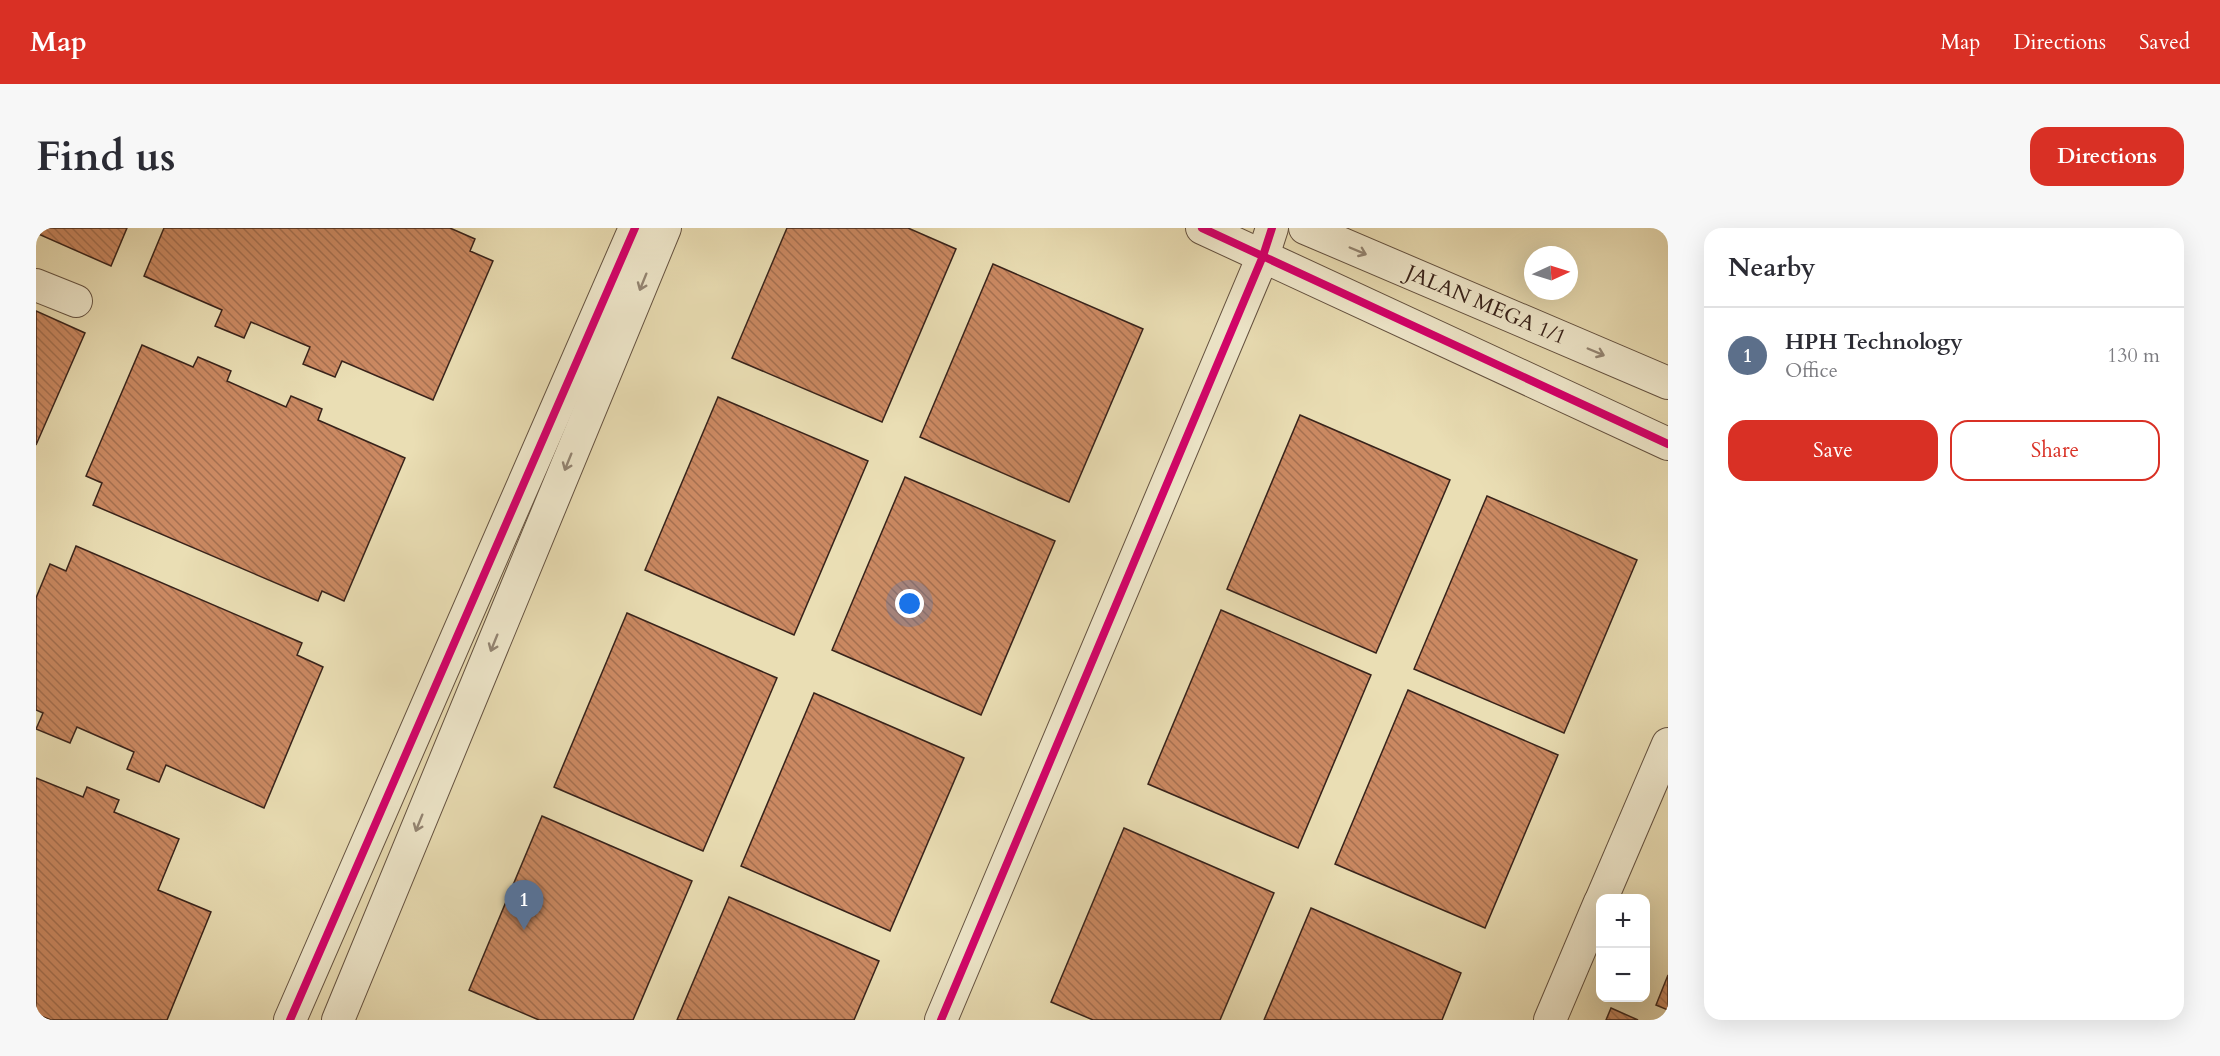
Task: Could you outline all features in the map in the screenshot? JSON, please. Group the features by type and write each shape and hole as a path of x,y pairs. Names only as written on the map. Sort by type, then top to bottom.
{"street":[{"path":"290,1020 635,228"},
{"path":"338,1020 665,228"},
{"path":"1202,228 1268,242 1668,444"},
{"name":"JALAN MEGA 1/1","path":"1305,228 1668,382"},
{"path":"941,1020 1268,242"},
{"path":"36,285 76,301"},
{"path":"1604,894 1668,744"},
{"path":"1550,1020 1596,912"}],"building":[{"path":"36,228 127,228 111,266 36,233"},
{"path":"164,228 450,228 475,239 470,251 493,261 433,400 342,361 335,377 303,364 310,347 251,322 244,338 215,326 222,310 144,276"},
{"path":"787,228 908,228 956,249 882,422 732,358"},
{"path":"993,264 1143,329 1069,502 920,437"},
{"path":"36,311 85,333 36,445"},
{"path":"142,345 193,367 198,357 231,371 227,381 286,407 291,396 322,409 318,420 405,458 344,601 322,591 318,601 93,505 102,483 86,476"},
{"path":"718,397 868,461 794,635 645,570"},
{"path":"1300,415 1450,480 1376,653 1227,589"},
{"path":"905,477 1055,541 981,715 832,650"},
{"path":"1487,496 1637,560 1564,733 1414,669"},
{"path":"76,546 302,643 297,655 323,667 264,808 166,765 159,782 127,769 134,752 77,727 70,743 36,729 43,713 36,710 36,598 50,564 66,571"},
{"path":"1221,610 1371,675 1298,848 1148,784"},
{"path":"627,613 777,678 703,851 554,787"},
{"path":"1408,690 1558,755 1485,928 1335,864"},
{"path":"814,693 964,758 890,931 741,866"},
{"path":"36,778 83,797 87,787 119,800 114,812 179,839 158,890 211,912 167,1020 51,1020 36,1014"},
{"path":"542,816 692,881 633,1020 539,1020 469,990"},
{"path":"1124,828 1274,893 1220,1020 1093,1020 1051,1002"},
{"path":"729,897 879,961 854,1020 677,1020"},
{"path":"1311,908 1461,973 1442,1020 1264,1020"},
{"path":"1668,975 1668,1010 1656,1005"},
{"path":"1611,1008 1638,1020 1606,1020"}],"cycle path":[{"path":"290,1020 635,228"},
{"path":"1202,228 1668,444"},
{"path":"941,1020 1263,256 1272,228"}],"place":[{"name":"HPH Technology","path":"524,930"}]}
